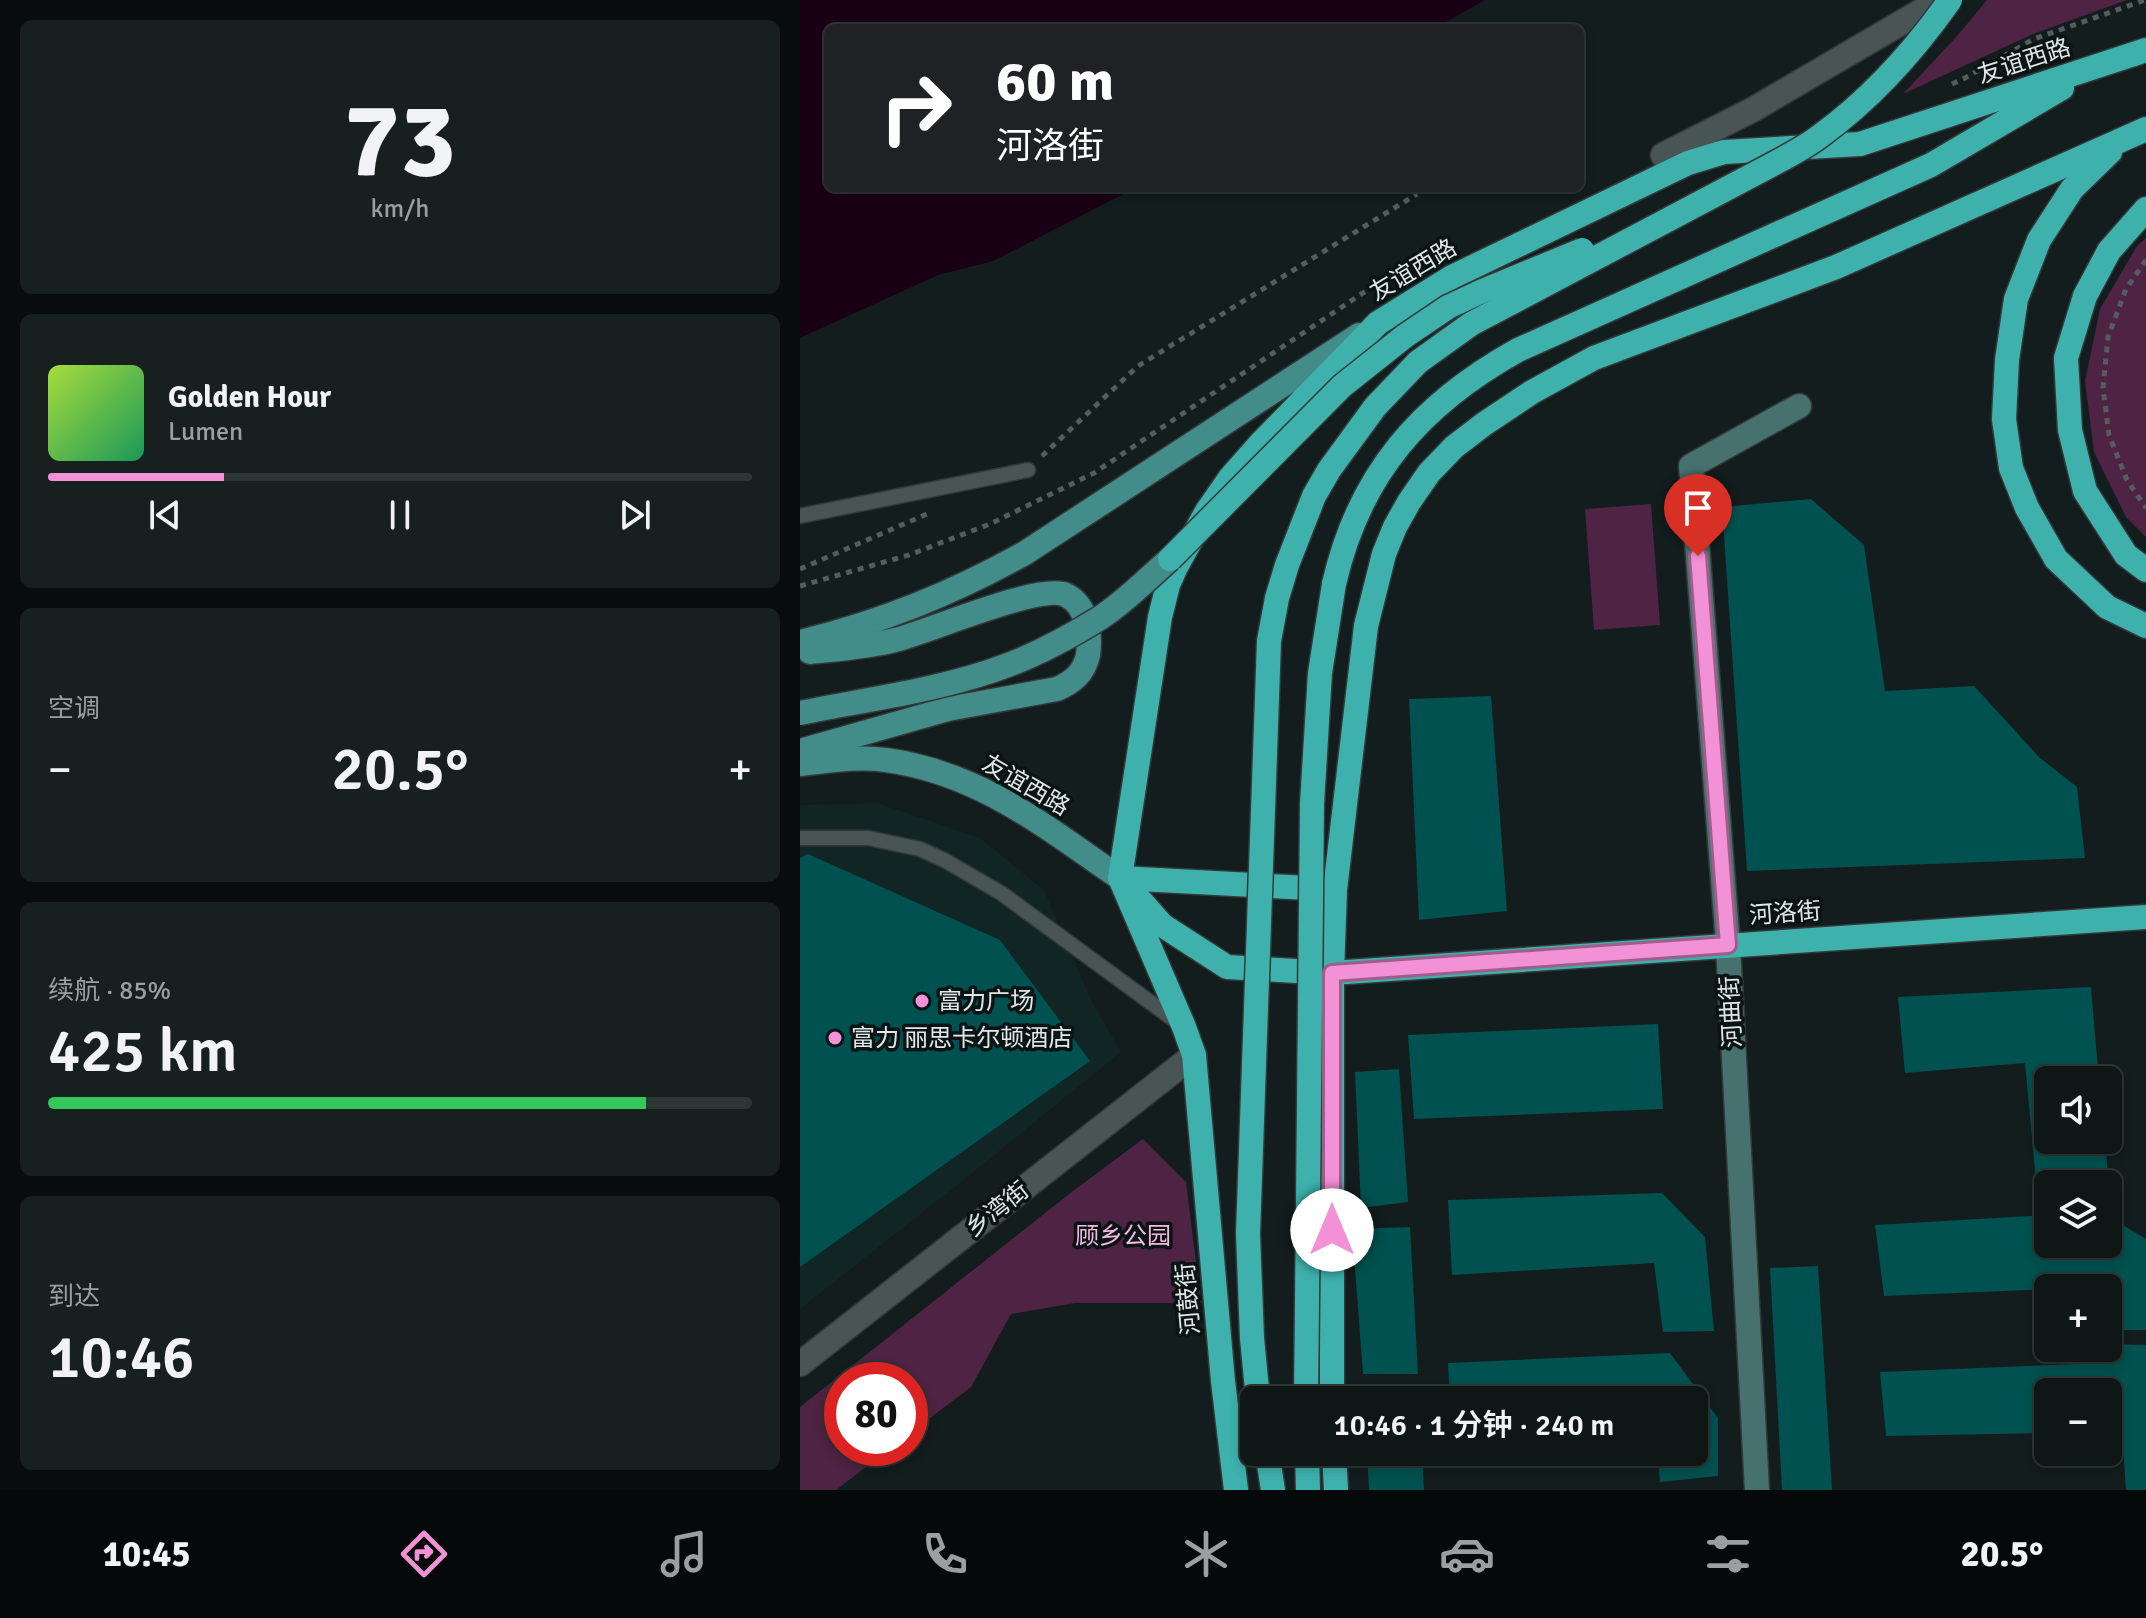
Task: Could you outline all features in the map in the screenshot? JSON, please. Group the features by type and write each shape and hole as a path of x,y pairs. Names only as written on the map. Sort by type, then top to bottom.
{"highway":[{"path":"1257,1386 1248,1234 1269,641 1277,598 1314,496 1375,407 1418,362 1471,324 1819,138 1885,79 1915,47 1950,0"},
{"path":"1306,1386 1312,804 1320,673 1334,584 1345,542 1364,498 1390,456 1448,395 1486,367 1931,165 2103,65 2146,50"},
{"name":"友谊西路","path":"1378,323 1452,277 1688,163 1724,152 1860,144 2103,65"},
{"path":"1332,1386 1332,973 1335,890 1366,626 1384,554 1409,502 1429,473 1454,447 1532,392 1594,358 1836,267 2146,129"},
{"path":"2124,140 2072,189 2039,240 2016,299 2007,360 2004,419 2011,468 2027,508 2056,559 2107,607 2146,626"},
{"path":"1170,559 1342,386 1405,336 1448,307 1703,202"},
{"path":"2146,209 2109,251 2085,296 2066,358 2070,430 2085,491 2126,555 2146,570"},
{"path":"1335,890 1120,878 1157,632 1168,585 1176,567 1207,511 1230,478 1378,323"},
{"name":"河洛街","path":"1120,878 1162,925 1227,967 1332,973 2146,917"},
{"name":"河鼓街","path":"1120,878 1194,1055 1223,1381 1236,1490"},
{"path":"1269,1466 1273,1490"},
{"path":"1307,1466 1308,1490"},
{"path":"1335,1466 1336,1490"}],"main road":[{"name":"友谊西路","path":"800,642 844,631 920,605 974,581 1025,553 1378,323"},
{"path":"800,713 973,677 1008,665 1041,651 1103,616 1170,559"},
{"path":"800,653 899,640 982,611 1052,594 1064,594 1076,603 1089,632 1088,657 1072,683 1057,689 948,709 800,751"},
{"name":"友谊西路","path":"800,764 848,758 884,759 952,776 1015,805 1120,878"}],"street":[{"path":"1663,155 1754,109 1940,0"},
{"name":"河曲街","path":"1757,1490 1728,945 1691,466 1799,406"},
{"name":"乡湾街","path":"800,1364 1194,1055"}],"lane":[{"path":"800,516 1028,470"},
{"path":"800,838 868,838 920,849 944,860 1001,893 1184,1027"}],"path":[{"path":"1028,470 1138,366 1417,194"},
{"path":"800,586 909,555 990,524 1094,473 1442,240"},
{"path":"2146,260 2126,289 2108,337 2103,388 2109,435 2127,480 2146,508"},
{"path":"800,569 929,513"}],"shaded area":[{"path":"800,0 1485,0 1442,24 824,24 824,192 1127,192 993,261 938,275 800,338"},
{"name":"富力广场","path":"877,803 980,838 1044,890 1091,1000 1121,1052 800,1309 800,805"}],"green space":[{"path":"1987,0 2127,0 2033,34 1903,94"},
{"path":"2146,238 2146,537 2126,517 2094,452 2085,381 2100,309 2137,246"},
{"path":"1651,504 1660,625 1594,630 1585,509"},
{"name":"顾乡公园","path":"1143,1139 1186,1182 1201,1303 1075,1303 1011,1314 971,1387 928,1419 928,1362 857,1362"},
{"name":"顾乡公园","path":"824,1388 824,1466 867,1466 836,1490 800,1490 800,1407"}],"building":[{"path":"1811,499 1864,545 1885,691 1974,686 2040,758 2077,787 2085,858 1747,871 1722,507"},
{"path":"1491,696 1507,911 1419,920 1409,699"},
{"name":"富力广场","path":"808,854 1000,940 1090,1061 800,1267 800,858"},
{"path":"2091,987 2098,1066 2034,1066 2034,1154 2106,1154 2108,1170 2035,1170 2025,1063 1905,1073 1898,997"},
{"path":"1658,1024 1663,1109 1414,1119 1408,1035"},
{"path":"1399,1069 1408,1202 1361,1208 1355,1072"},
{"path":"1662,1193 1705,1237 1714,1331 1663,1332 1654,1263 1452,1275 1448,1200"},
{"path":"2034,1216 2034,1258 2122,1258 2122,1224 2146,1239 2146,1330 2122,1330 2122,1274 2034,1274 2034,1290 1884,1296 1875,1225"},
{"path":"1410,1227 1418,1374 1363,1374 1352,1229"},
{"path":"1818,1266 1832,1490 1782,1490 1770,1268"},
{"path":"2122,1344 2146,1345 2146,1490 2126,1490 2122,1378 2034,1378 2034,1433 1886,1436 1880,1372 2122,1362"},
{"path":"1670,1353 1694,1386 1449,1386 1448,1363"},
{"path":"1708,1404 1718,1418 1718,1476 1660,1482 1658,1466 1708,1466"},
{"path":"1368,1466 1423,1466 1424,1490 1369,1490"}],"place":[{"name":"富力广场","path":"922,1001"},
{"name":"富力 丽思卡尔顿酒店","path":"835,1038"}],"route":[{"path":"1332,1230 1332,973 1728,945 1698,556"}]}
